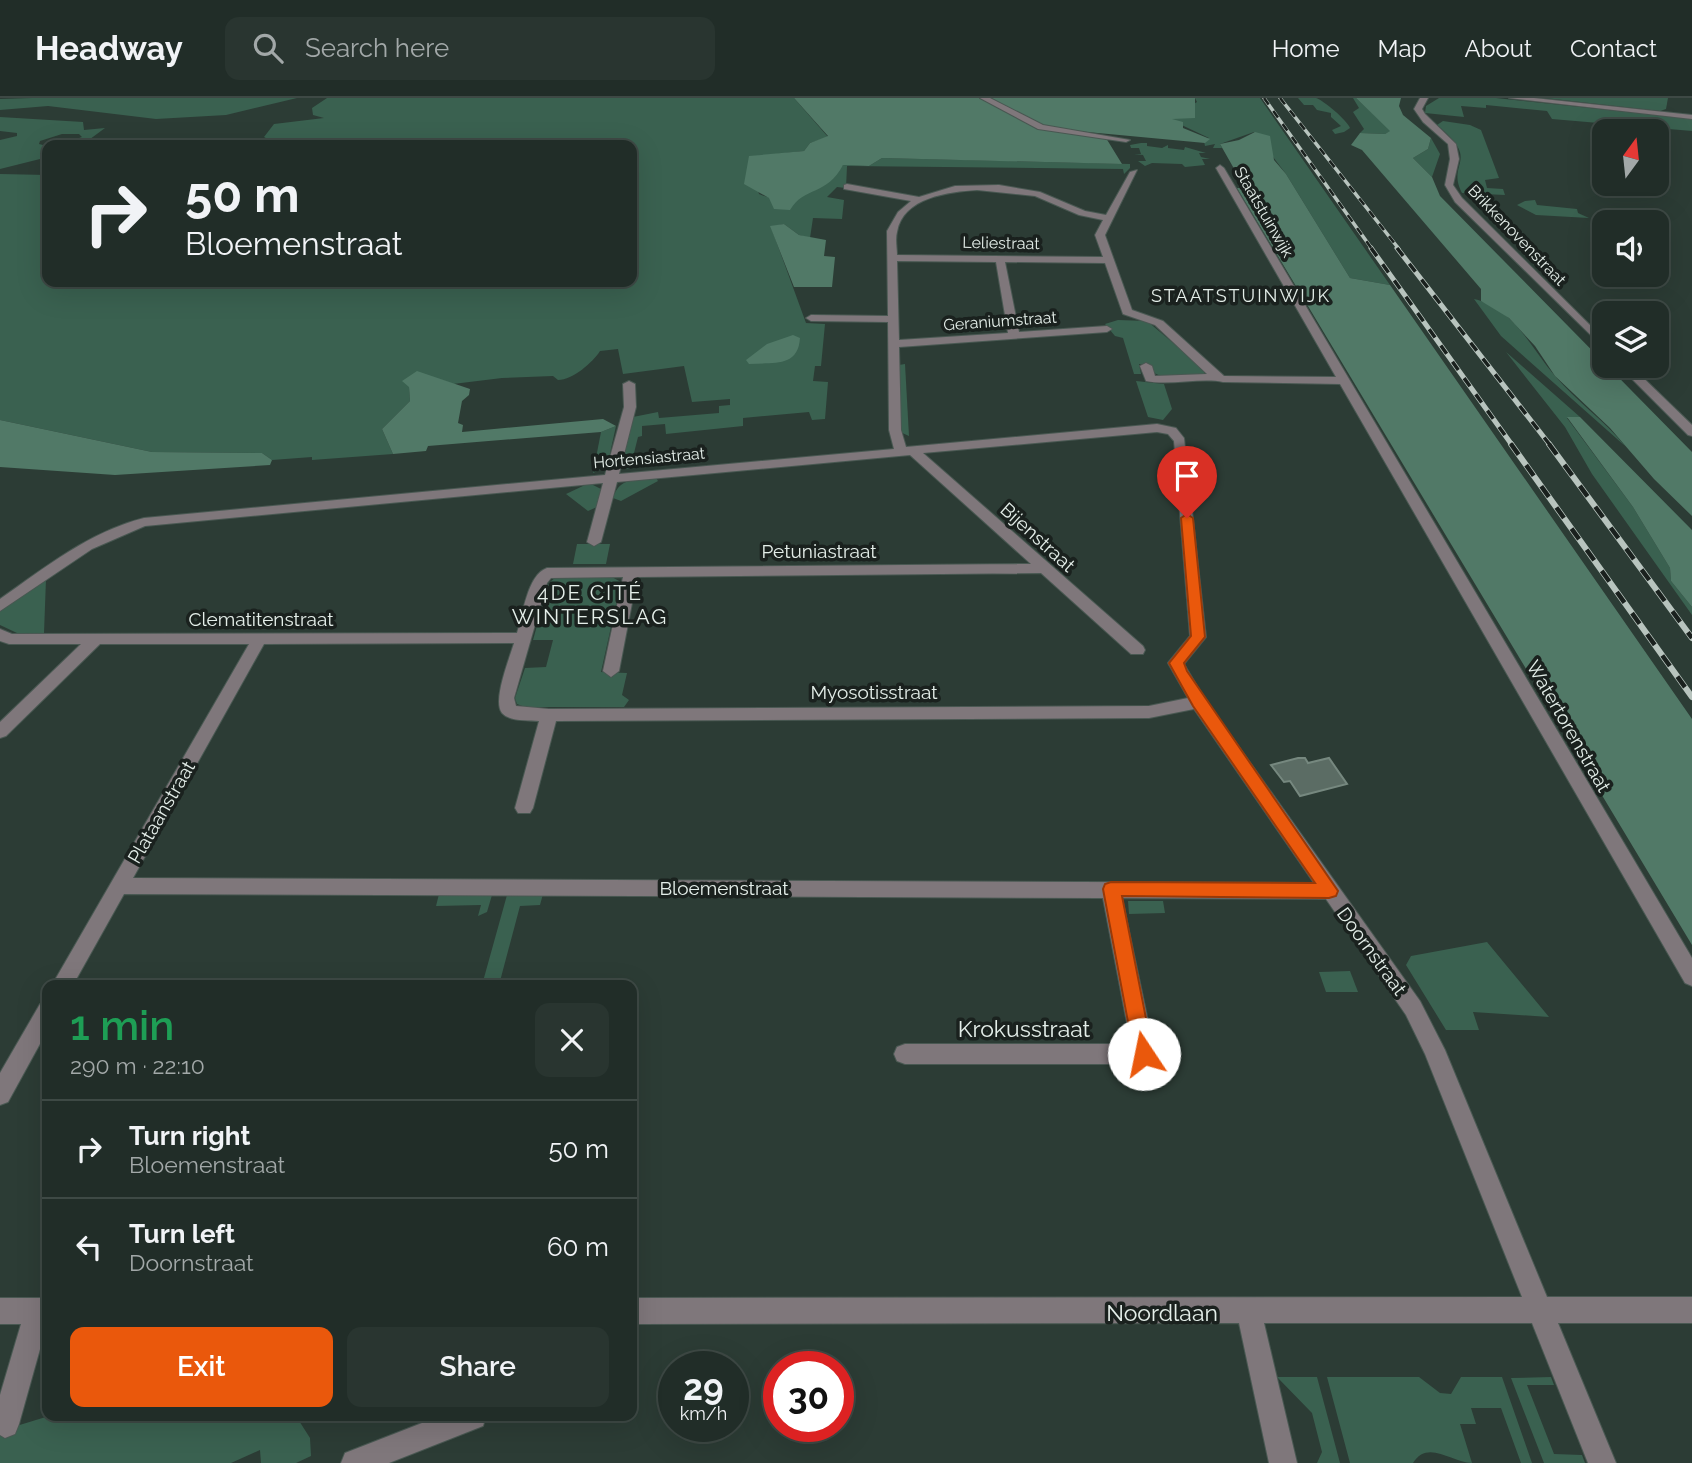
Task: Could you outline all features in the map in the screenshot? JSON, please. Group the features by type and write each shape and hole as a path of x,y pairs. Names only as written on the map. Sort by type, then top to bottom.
{"street":[{"path":"984,98 1041,127 1126,140"},
{"name":"Brikkenovenstraat","path":"1433,98 1422,101 1418,109 1420,115 1447,137 1454,148 1449,185 1458,200 1592,333"},
{"path":"1513,98 1692,117"},
{"name":"Staatstuinwijk","path":"1220,168 1411,495"},
{"path":"1134,172 1101,231 1108,260 1127,312 1159,323 1215,376 1223,379 1344,382"},
{"path":"847,187 920,200"},
{"path":"907,452 895,430 892,231 895,221 920,200 949,190 998,187 1039,194 1084,214 1108,218"},
{"name":"Leliestraat","path":"894,258 1108,260"},
{"path":"1000,259 1014,336"},
{"path":"811,318 895,319"},
{"name":"Geraniumstraat","path":"895,344 1107,329"},
{"path":"1146,366 1150,379 1200,379 1215,376"},
{"path":"1637,378 1692,432"},
{"name":"Hortensiastraat","path":"594,542 630,407 629,384"},
{"name":"Hortensiastraat","path":"0,606 99,539 120,527 144,522 1157,428"},
{"name":"Doornstraat","path":"1157,428 1172,431 1180,441 1198,637 1176,663 1198,702 1413,1008 1424,1029 1602,1463"},
{"name":"Bijenstraat","path":"907,452 1137,650"},
{"name":"Watertorenstraat","path":"1411,495 1692,977"},
{"name":"Petuniastraat","path":"523,638 540,582 547,573 1044,568"},
{"path":"611,671 631,571"},
{"name":"Clematitenstraat","path":"0,634 9,639 523,638"},
{"name":"Myosotisstraat","path":"523,638 506,698 508,709 518,714 1159,712 1198,702"},
{"path":"0,732 96,639"},
{"name":"Plataanstraat","path":"65,980 259,639"},
{"path":"524,808 549,715"},
{"name":"Bloemenstraat","path":"119,886 1329,891"},
{"name":"Krokusstraat","path":"905,1054 1144,1054 1111,889"},
{"path":"0,1094 42,1021"},
{"name":"Noordlaan","path":"637,1311 1692,1310"},
{"path":"0,1311 42,1311 5,1424"},
{"path":"1250,1312 1283,1463"},
{"path":"355,1463 460,1421"}],"green space":[{"path":"297,98 226,115 156,119 48,106 0,110 0,99"},
{"path":"327,98 794,98 828,137 810,143 804,151 749,157 759,194 784,199 805,194 843,165 869,166 882,158 1130,164 1130,168 1124,174 1123,169 847,166 846,188 837,187 827,197 844,200 842,219 813,218 810,238 799,235 784,224 771,227 806,323 825,324 821,366 815,366 813,381 828,382 825,419 812,420 809,412 743,418 743,426 666,434 665,424 642,426 642,436 638,437 630,469 623,469 620,465 633,417 658,412 659,418 719,413 719,406 730,405 730,399 692,402 684,366 623,374 618,349 600,351 582,370 564,379 558,380 553,376 502,378 453,384 439,379 409,387 410,401 382,429 393,454 272,460 262,453 152,452 0,420 0,174 42,175 42,287 637,287 637,140 270,140 264,137 274,124 324,118 313,115 312,108"},
{"path":"794,98 980,98 1040,129 1106,138 1122,164 882,158 869,166 843,165 830,182 802,197 790,210 774,209 769,198 744,184 749,156 804,151 810,143 828,136"},
{"path":"986,98 1195,98 1195,118 1172,119 1183,122 1183,128 1210,139 1205,143 1055,129 1035,123"},
{"path":"1195,98 1260,98 1390,285 1350,278 1286,174 1254,132 1220,144 1222,148 1213,148 1215,144 1205,146 1204,141 1209,138 1169,119 1197,102"},
{"path":"1298,98 1316,98 1329,106 1350,128 1335,134 1332,130 1341,126 1331,117 1331,113 1317,110 1313,105 1304,105"},
{"path":"1353,98 1391,131 1385,134 1360,133 1364,129 1353,112 1359,108"},
{"path":"1356,98 1401,98 1399,106 1403,115 1431,138 1428,149 1413,158 1432,177 1440,196 1592,350 1592,378 1619,378 1692,452 1692,516 1654,479 1610,428 1555,376 1535,346 1509,318 1481,301 1481,289 1362,150 1351,145 1360,133 1385,134 1390,131"},
{"path":"1439,98 1496,98 1692,119 1692,131 1670,129 1670,119 1592,119 1592,122 1552,119 1547,111 1486,105 1486,108 1461,106 1464,117 1425,113 1426,106"},
{"path":"1545,98 1668,98 1666,109 1660,111"},
{"path":"0,117 83,122 84,130 105,128 89,140 73,140 82,137 79,134 62,134 42,140 39,144 42,145 40,159 0,169 0,140 17,136 17,133 0,131"},
{"path":"1443,121 1470,125 1481,130 1499,178 1485,180 1487,188 1503,189 1505,195 1462,193 1458,182 1460,154 1458,147 1437,125"},
{"path":"1255,132 1270,136 1274,160 1286,174 1350,278 1390,285 1692,719 1692,945 1237,188 1245,188 1220,144 1239,140"},
{"path":"1431,138 1440,154 1432,177 1413,158 1428,149"},
{"path":"1141,143 1162,148 1168,145 1168,148 1184,150 1185,147 1206,153 1199,153 1201,157 1210,159 1202,159 1205,165 1185,167 1182,164 1152,163 1145,166 1138,161 1146,161 1143,155 1134,154 1141,154 1139,148 1131,148 1130,145"},
{"path":"1535,200 1537,205 1577,209 1578,213 1589,218 1536,215 1517,205"},
{"path":"784,224 799,235 826,240 824,256 835,257 832,287 794,287 770,226"},
{"path":"1474,299 1488,304 1511,320 1563,385 1625,446 1501,336"},
{"path":"1118,320 1147,321 1204,369 1204,375 1161,376 1154,373 1151,365 1139,364 1141,374 1134,374 1123,338 1115,336 1105,324"},
{"path":"793,335 800,338 795,354 789,359 775,363 749,364 746,360 767,344"},
{"path":"1506,352 1580,417 1567,418 1633,507 1670,568 1671,581 1692,607 1692,615 1592,474 1565,427"},
{"path":"905,364 909,436 900,432 899,365"},
{"path":"417,371 470,389 469,395 462,401 458,423 463,425 462,432 603,419 616,426 601,432 428,446 426,451 393,454 382,429 410,401 409,387 402,381"},
{"path":"1136,381 1164,384 1172,409 1163,420 1148,417"},
{"path":"1567,417 1580,417 1692,530 1692,607 1671,581 1670,568 1633,507"},
{"path":"0,420 152,452 262,453 272,460 270,465 115,475 0,467"},
{"path":"616,426 607,467 593,473 601,432"},
{"path":"656,478 658,481 621,501 613,498 624,483"},
{"path":"585,485 601,489 597,507 588,511 566,494"},
{"path":"577,544 610,544 606,564 573,564"},
{"path":"608,575 621,582 601,672 627,673 622,695 629,700 624,707 525,707 517,704 515,698 525,668 546,667 553,640 533,640 549,583 556,577"},
{"path":"46,579 44,633 17,633 0,625 0,610"},
{"path":"439,894 492,895 487,912 478,916 481,905 436,906"},
{"path":"543,894 540,905 520,906 500,980 483,980 507,895"},
{"path":"1128,901 1163,901 1165,913 1129,914"},
{"path":"1487,942 1549,1017 1473,1012 1479,1030 1446,1030 1406,965 1411,956"},
{"path":"1350,971 1358,992 1326,992 1319,972"},
{"path":"1277,1377 1317,1377 1340,1463 1317,1463 1322,1452 1312,1413"},
{"path":"1327,1377 1419,1377 1440,1393 1451,1394 1461,1377 1502,1377 1532,1463 1521,1463 1501,1408 1471,1408 1476,1424 1460,1424 1472,1463 1433,1452 1419,1456 1413,1463 1350,1463"},
{"path":"1551,1377 1554,1385 1527,1385 1554,1454 1582,1455 1585,1463 1544,1463 1511,1378"},
{"path":"42,1418 42,1421 299,1421 310,1438 311,1456 296,1463 261,1463 260,1450 231,1463 0,1463 0,1431"}],"building":[{"path":"1305,758 1308,763 1329,758 1347,784 1300,796 1290,781 1284,782 1271,765"}],"railway":[{"path":"1264,98 1372,249"},
{"path":"1280,98 1399,249"},
{"path":"1371,248 1512,445"},
{"path":"1397,248 1550,445"},
{"path":"1511,444 1692,697"},
{"path":"1549,444 1692,638"}],"district":[{"name":"STAATSTUINWIJK","path":"1241,295"},
{"name":"4DE CITÉ WINTERSLAG","path":"590,604"}],"route":[{"path":"1144,1054 1111,889 1329,891 1179,671 1176,663 1198,637 1187,518"}]}
